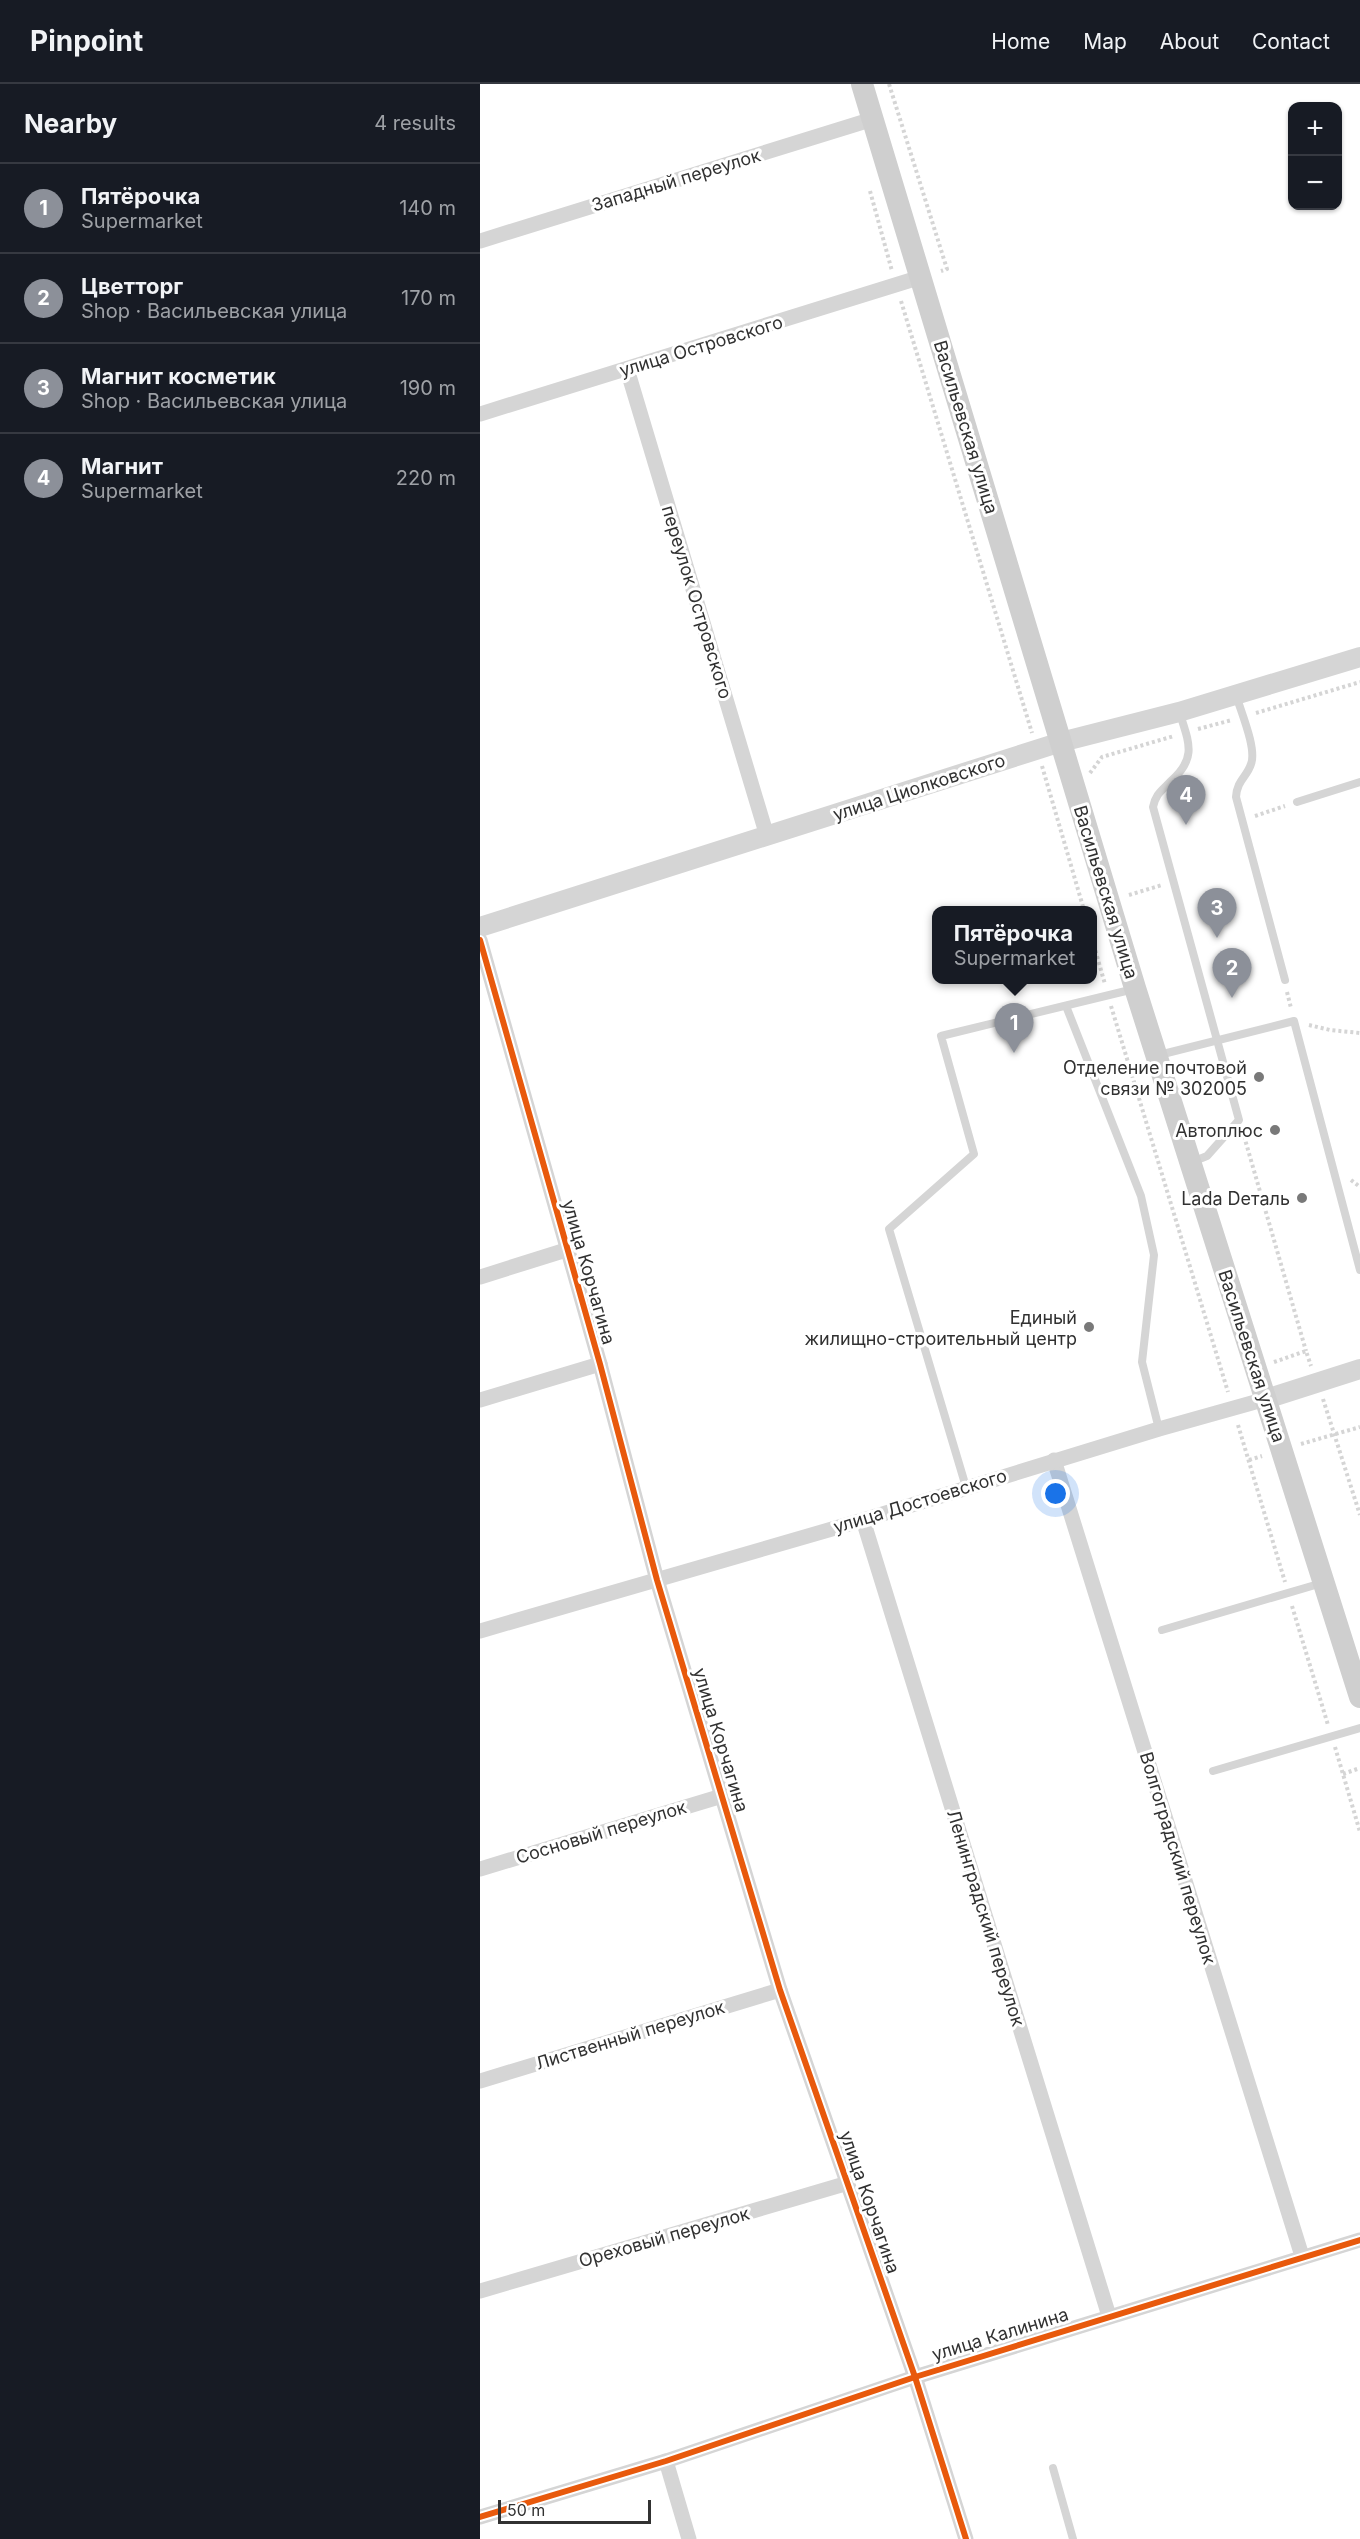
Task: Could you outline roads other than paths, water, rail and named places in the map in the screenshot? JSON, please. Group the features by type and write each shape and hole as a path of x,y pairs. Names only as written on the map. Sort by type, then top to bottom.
{"main road":[{"name":"Васильевская улица","path":"862,84 1135,988 1360,1697"}],"street":[{"name":"Западный переулок","path":"480,241 873,119"},
{"name":"улица Островского","path":"480,414 921,277"},
{"name":"переулок Островского","path":"627,369 767,836"},
{"name":"улица Циолковского","path":"480,927 1037,749 1236,696 1360,657"},
{"name":"улица Корчагина","path":"480,940 600,1364 657,1580 780,1990 915,2377 966,2539"},
{"path":"480,1278 566,1250"},
{"path":"480,1400 600,1364"},
{"name":"улица Достоевского","path":"480,1631 863,1520 1054,1460 1266,1399 1360,1369"},
{"name":"Волгоградский переулок","path":"1054,1460 1302,2256"},
{"name":"Ленинградский переулок","path":"863,1520 1109,2316"},
{"name":"Сосновый переулок","path":"480,1869 722,1796"},
{"name":"Лиственный переулок","path":"480,2081 780,1990"},
{"name":"Ореховый переулок","path":"480,2291 848,2182"},
{"name":"улица Калинина","path":"480,2517 666,2461 915,2377 1360,2240"},
{"path":"666,2461 689,2539"}],"lane":[{"path":"1236,696 1253,755 1251,766 1237,788 1236,797 1285,980"},
{"path":"1179,712 1190,748 1186,765 1156,794 1153,807 1219,1040 1239,1120 1207,1156 1191,1163"},
{"path":"1297,802 1360,782"},
{"path":"966,1487 890,1229 974,1154 941,1036 1135,988"},
{"path":"1066,1006 1142,1196 1154,1255 1142,1362 1159,1429"},
{"path":"1156,1056 1294,1021 1360,1270"},
{"path":"1162,1630 1324,1582"},
{"path":"1213,1772 1360,1728"},
{"path":"1053,2468 1072,2539"}],"place":[{"name":"Магнит","path":"1186,825"},
{"name":"Магнит косметик","path":"1217,938"},
{"name":"Цветторг","path":"1232,998"},
{"name":"Пятёрочка","path":"1014,1053"},
{"name":"Отделение почтовой связи № 302005","path":"1259,1077"},
{"name":"Автоплюс","path":"1275,1130"},
{"name":"Lada Dеталь","path":"1302,1198"},
{"name":"Единый жилищно-строительный центр","path":"1089,1327"}]}
